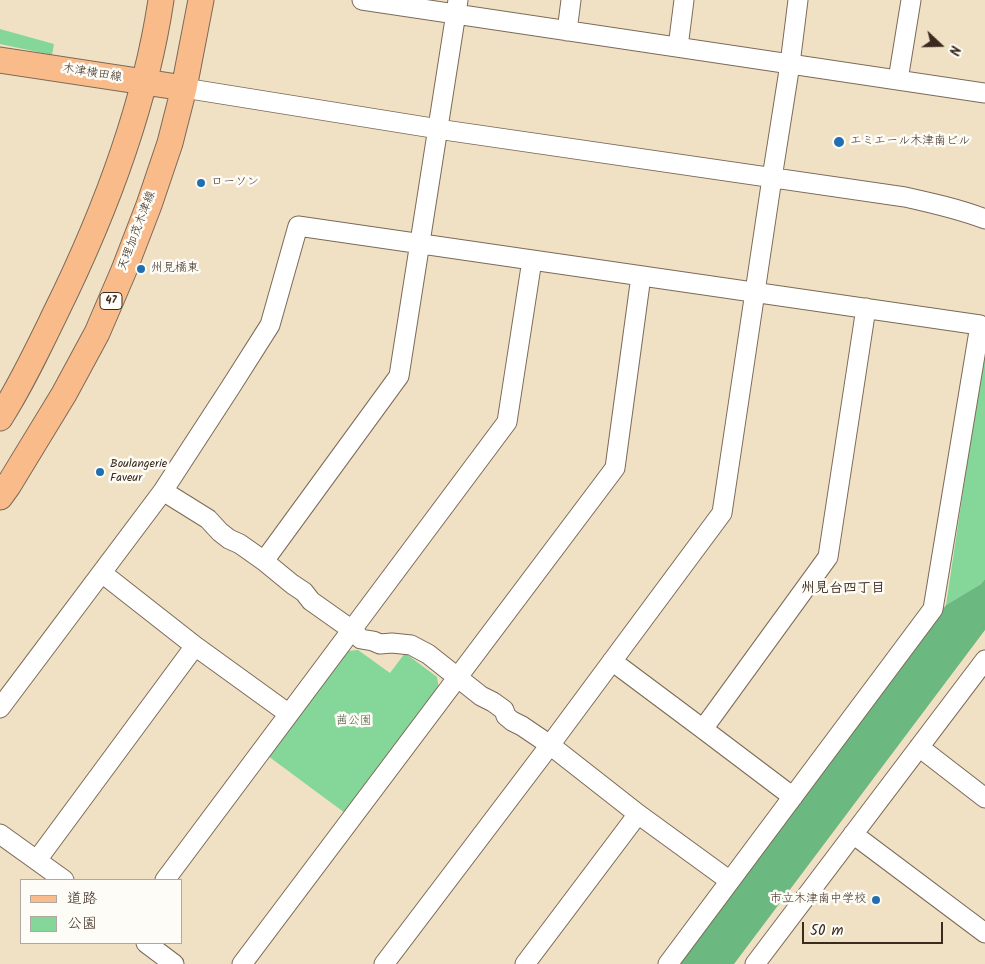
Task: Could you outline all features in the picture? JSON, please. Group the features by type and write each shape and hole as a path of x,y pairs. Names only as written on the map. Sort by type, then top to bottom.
{"main road":[{"path":"0,418 46,334 88,244 131,128 157,30 161,0"},
{"name":"天理加茂木津線","path":"0,497 64,394 97,333 124,270 170,144 184,88 201,0"},
{"name":"木津横田線","path":"0,60 184,88"}],"street":[{"path":"362,0 457,7 567,31 985,93"},
{"path":"567,31 571,0"},
{"path":"678,47 684,0"},
{"path":"384,964 722,513 798,0"},
{"path":"898,80 911,0"},
{"path":"264,561 399,376 457,7"},
{"path":"184,88 438,129 904,197 935,203 985,219"},
{"path":"0,708 163,491 270,325 298,226 980,325 933,609 668,964"},
{"path":"166,879 507,422 532,260"},
{"path":"242,964 615,468 641,276"},
{"path":"703,729 828,557 866,308"},
{"path":"163,491 208,519 220,532 264,561 304,592 311,601 352,630 361,639 380,644 411,645 428,654 481,696 494,702 504,710 506,716 512,721 550,745 638,814 730,881"},
{"path":"102,572 195,646 289,714"},
{"path":"37,860 195,646"},
{"path":"755,964 985,660"},
{"path":"612,662 793,797"},
{"path":"919,747 985,798"},
{"path":"526,964 638,814"},
{"path":"0,834 63,879"},
{"path":"854,834 985,933"},
{"path":"147,944 174,964"}],"green space":[{"path":"0,29 54,44 52,55 0,44"},
{"path":"985,344 985,579 981,584 946,605"},
{"path":"985,579 985,630 734,964 677,964 946,605 981,584"},
{"name":"茜公園","path":"358,650 390,673 405,653 437,677 439,689 345,813 268,756 347,651"}],"place":[{"name":"エミエール木津南ビル","path":"839,142"},
{"name":"ローソン","path":"201,183"},
{"name":"州見橋東","path":"141,269"},
{"name":"Boulangerie Faveur","path":"100,472"},
{"name":"市立木津南中学校","path":"876,900"}],"district":[{"name":"州見台四丁目","path":"843,590"}]}
